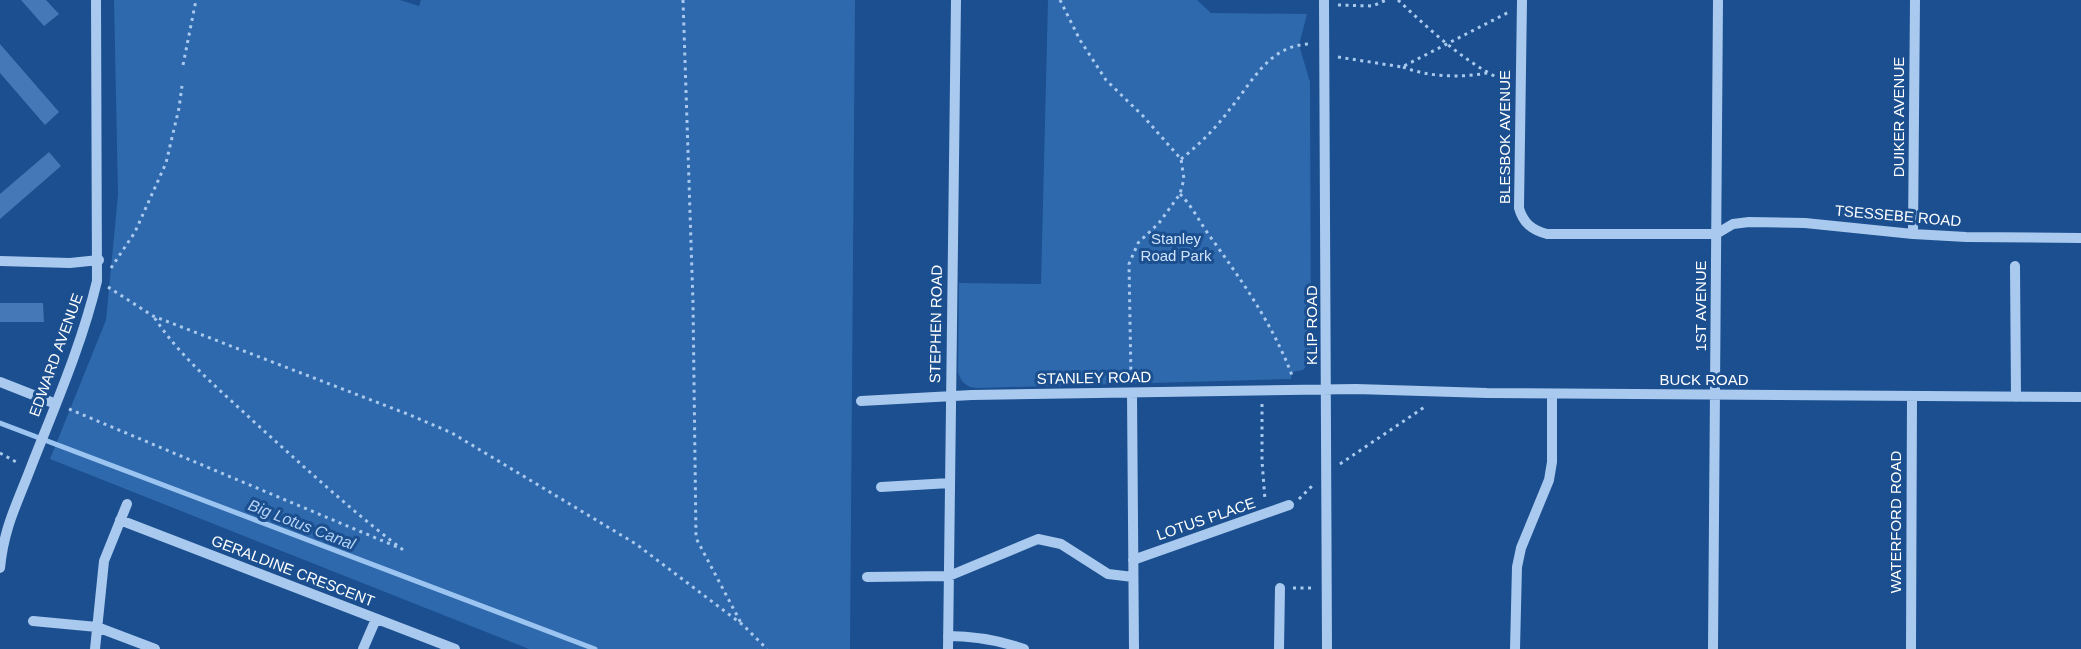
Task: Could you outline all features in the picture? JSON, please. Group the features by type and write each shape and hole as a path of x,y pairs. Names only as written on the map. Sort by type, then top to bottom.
{"street":[{"name":"EDWARD AVENUE","path":"0,568 3,531 56,404 87,320 98,281 96,0"},
{"name":"STEPHEN ROAD","path":"948,649 956,0"},
{"name":"1ST AVENUE","path":"1713,649 1718,0"},
{"name":"DUIKER AVENUE","path":"1913,234 1915,0"},
{"name":"KLIP ROAD","path":"1324,3 1327,649"},
{"name":"BLESBOK AVENUE","path":"1522,3 1519,208 1521,216 1532,229 1547,234 1716,234"},
{"name":"TSESSEBE ROAD","path":"1716,234 1733,224 1749,222 1805,223 1966,237 2081,238"},
{"path":"0,261 78,263 99,261"},
{"path":"2015,266 2016,397"},
{"path":"0,382 56,404"},
{"name":"STANLEY ROAD","path":"861,401 1327,389"},
{"name":"BUCK ROAD","path":"1327,389 1552,394 2081,397"},
{"path":"1131,393 1134,649"},
{"path":"1515,649 1517,567 1521,548 1542,502 1549,480 1552,462 1552,394"},
{"name":"WATERFORD ROAD","path":"1911,649 1912,396"},
{"path":"881,487 950,483"},
{"path":"94,649 104,561 127,504"},
{"name":"LOTUS PLACE","path":"1133,560 1289,505"},
{"name":"GERALDINE CRESCENT","path":"120,520 455,649"},
{"path":"867,578 949,576 1038,539 1061,544 1108,574 1133,577"},
{"path":"1279,649 1280,588"},
{"path":"363,649 376,619"},
{"path":"33,621 97,627 155,649"},
{"path":"948,636 992,639 1024,649"}],"path":[{"path":"183,65 196,0"},
{"path":"683,0 693,303 696,538 743,625"},
{"path":"1060,0 1080,40 1106,80 1143,116 1181,159 1184,179 1180,194 1159,223 1138,243 1129,264 1131,380"},
{"path":"1324,3 1372,6 1386,0"},
{"path":"1398,0 1445,44 1487,73 1520,89"},
{"path":"1402,67 1522,3"},
{"path":"1181,159 1198,146 1255,75 1270,60 1283,51 1301,45"},
{"path":"1324,55 1402,67 1417,73 1472,75 1487,73"},
{"path":"182,87 166,163 135,232 116,263 98,281 153,316 452,433 636,544 743,625 767,649"},
{"path":"1180,194 1189,203 1200,223 1268,321 1293,378"},
{"path":"56,404 402,549 370,525 204,375 166,335 153,316"},
{"path":"1262,389 1262,461 1266,513"},
{"path":"1289,505 1350,456 1426,406 1434,391"},
{"path":"0,453 30,469"},
{"path":"1280,588 1327,588"}],"green space":[{"path":"114,0 400,0 419,6 421,0 855,0 850,649 529,649 50,459 106,320 118,195"},
{"name":"Stanley Road Park","path":"1048,0 1197,0 1211,13 1307,14 1299,45 1310,82 1311,360 1303,370 1292,372 1291,379 974,388 967,386 960,378 958,371 959,283 1041,284"}],"building":[{"path":"21,0 46,0 59,14 44,26"},
{"path":"0,44 59,112 45,125 0,73"},
{"path":"49,152 61,166 0,219 0,194"},
{"path":"0,303 43,303 44,322 0,322"}],"waterway":[{"name":"Big Lotus Canal","path":"0,423 595,649"}]}
